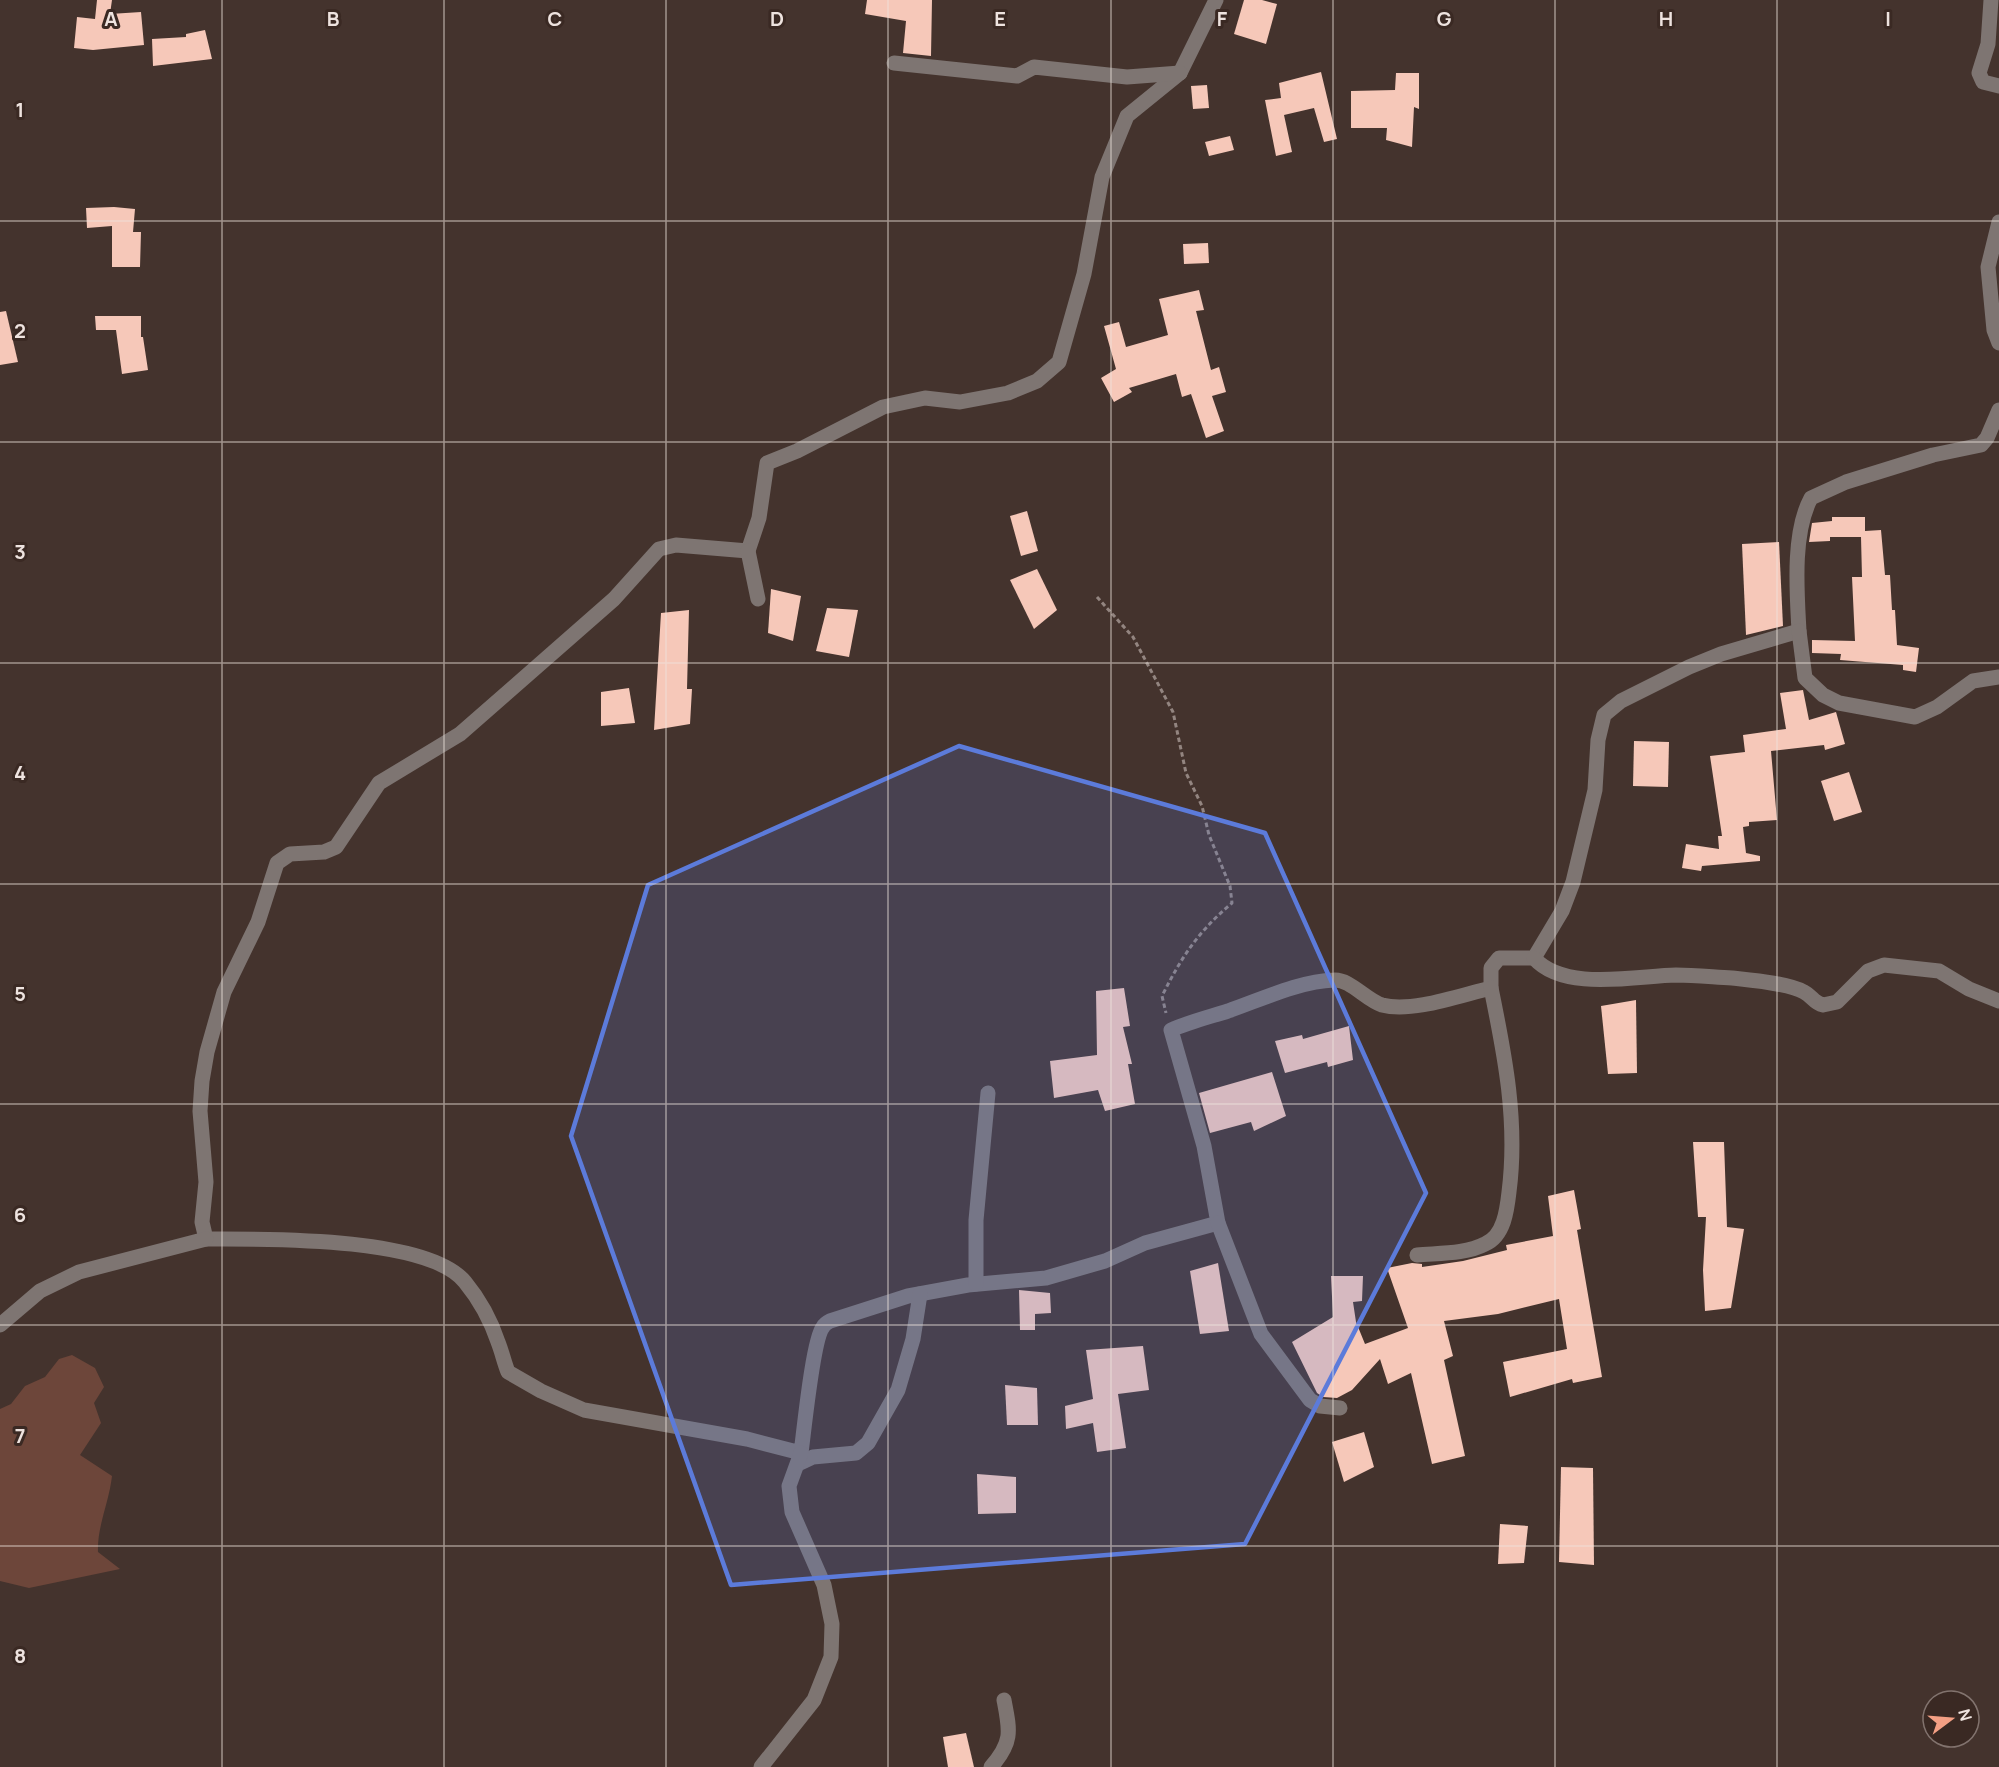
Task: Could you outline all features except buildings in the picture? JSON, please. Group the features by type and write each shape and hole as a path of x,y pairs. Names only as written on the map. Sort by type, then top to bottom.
{"street":[{"path":"758,599 748,551 759,518 766,462 797,451 883,407 925,398 960,402 1008,393 1037,381 1059,362 1084,274 1102,177 1127,116 1180,73 1216,0"},
{"path":"1991,0 1988,44 1979,74 1983,82 1999,86"},
{"path":"894,63 1017,76 1034,67 1127,77 1180,73"},
{"path":"1999,222 1988,267 1994,330 1999,343"},
{"path":"1999,410 1987,438 1981,445 1933,455 1846,482 1811,498 1804,514 1798,564 1799,631 1805,678 1823,695 1839,703 1915,717 1937,707 1973,681 1999,676"},
{"path":"206,1239 202,1222 206,1157 200,1111 207,1052 224,992 258,922 277,863 290,854 324,852 336,847 379,783 460,734 614,599 659,549 676,544 748,551"},
{"path":"1534,958 1562,911 1573,882 1595,790 1598,740 1604,715 1621,701 1689,667 1721,654 1799,631"},
{"path":"1417,1255 1448,1252 1486,1244 1501,1229 1507,1210 1514,1151 1512,1101 1491,988 1491,968 1494,961 1504,956 1534,958 1541,966 1563,976 1586,979 1674,975 1734,978 1804,991 1822,1005 1837,1002 1847,989 1873,968 1888,965 1939,971 1969,989 1999,1000"},
{"path":"1340,1408 1320,1406 1310,1400 1261,1334 1218,1223 1204,1146 1171,1030 1273,994 1330,980 1342,981 1371,1001 1392,1006 1434,1001 1491,988"},
{"path":"976,1284 976,1220 988,1094"},
{"path":"761,1767 814,1700 831,1656 832,1624 824,1585 792,1512 789,1486 799,1458 813,1362 823,1326 861,1309 920,1294 976,1284 1046,1278 1105,1261 1145,1242 1218,1223"},
{"path":"0,1324 40,1291 79,1272 206,1239 321,1240 424,1257 446,1266 464,1281 493,1329 508,1372 541,1391 584,1410 747,1439 799,1458 855,1453 868,1443 898,1390 913,1339 920,1294"},
{"path":"991,1767 1008,1742 1010,1730 1004,1700"}],"path":[{"path":"1097,597 1133,637 1173,712 1186,773 1202,806 1209,835 1230,886 1232,903 1204,926 1178,964 1162,996 1171,1030"}],"highlighted area":[{"path":"959,746 1265,833 1426,1193 1245,1544 731,1585 571,1136 648,885"}],"shaded area":[{"path":"72,1355 95,1368 104,1387 94,1403 101,1423 80,1455 112,1476 99,1533 98,1552 120,1569 29,1588 0,1581 0,1409 11,1404 25,1386 45,1377 59,1359"}]}
